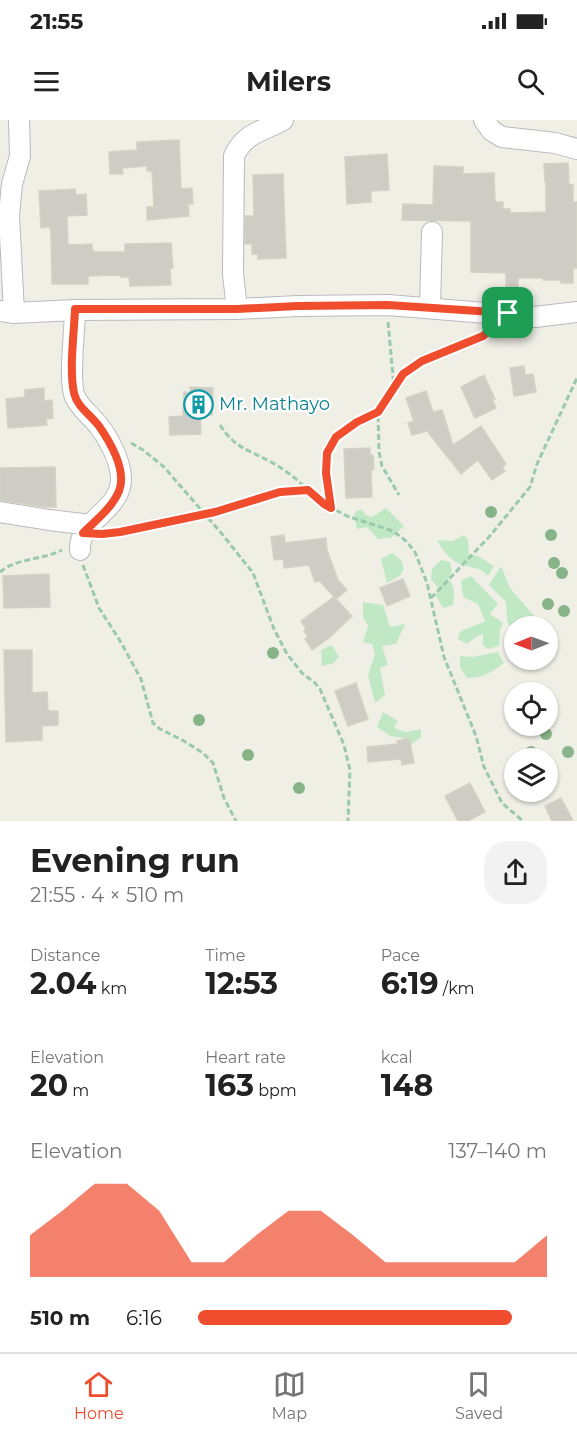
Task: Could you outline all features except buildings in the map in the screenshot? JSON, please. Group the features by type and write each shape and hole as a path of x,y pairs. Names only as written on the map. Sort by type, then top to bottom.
{"street":[{"path":"19,120 20,156 12,184 9,215 7,312 388,305 508,313 534,317 577,312"},
{"path":"237,309 233,274 234,156 239,145 252,134 283,120"},
{"path":"484,120 492,131 502,138 555,143 577,149"},
{"path":"430,308 432,232"},
{"path":"0,512 49,520 83,537 108,508 120,489 121,477 112,448 99,426 81,408 74,395 75,309"}],"path":[{"path":"388,305 388,333 394,387"},
{"path":"331,508 326,473 327,453 336,437 378,412 403,374 422,361 483,336 508,313"},
{"path":"431,598 489,537 530,487 537,464 577,378"},
{"path":"378,412 379,452 382,466 399,495"},
{"path":"220,425 238,446 285,470 324,504 347,516 393,531 415,552 427,583 444,657 476,736 484,767 502,803 523,821"},
{"path":"125,440 143,450 164,467 253,573 274,629 287,654 302,673 315,682 320,689 344,745 350,770 348,821"},
{"path":"0,572 20,562 54,554 83,537 205,514 280,492 308,490"},
{"path":"83,537 83,565 99,608 141,679 153,723 203,753 213,763 224,798 236,821"}],"green space":[{"path":"386,508 404,526 391,538 378,539 367,527 357,529 354,516 356,511 362,510 366,515 372,517"},
{"path":"464,535 468,539 469,554 478,556 494,566 488,576 481,570 453,560 445,553 437,540 453,541"},
{"path":"392,553 401,560 404,569 400,576 387,583 381,559"},
{"path":"441,560 450,562 452,570 448,579 454,591 453,605 443,608 436,596 438,588 431,579 432,569"},
{"path":"501,566 510,588 534,616 507,616 506,602 489,585"},
{"path":"471,576 498,604 490,614 503,623 499,646 488,649 483,645 483,634 467,644 458,639 460,632 485,621 478,604 463,597 461,581"},
{"path":"363,602 383,605 390,627 405,624 396,644 382,646 388,665 380,668 385,695 375,703 368,675 375,654 372,644 363,642 368,626 363,617"},
{"path":"332,645 339,657 332,664 322,666 321,650"},
{"path":"498,652 504,663 487,674 467,678 460,668 460,656 472,657"},
{"path":"383,712 398,721 394,728 406,732 421,729 421,737 408,747 403,738 390,736 377,727"}],"place":[{"name":"Mr. Mathayo","path":"198,404"}],"route":[{"path":"388,305 508,313 483,336 422,361 403,374 378,412 357,422 336,437 327,453 326,473 331,508 308,490 291,490 215,512 120,532 83,533 108,508 120,489 121,477 112,448 99,426 81,408 74,395 75,309 237,309 388,305"}]}
